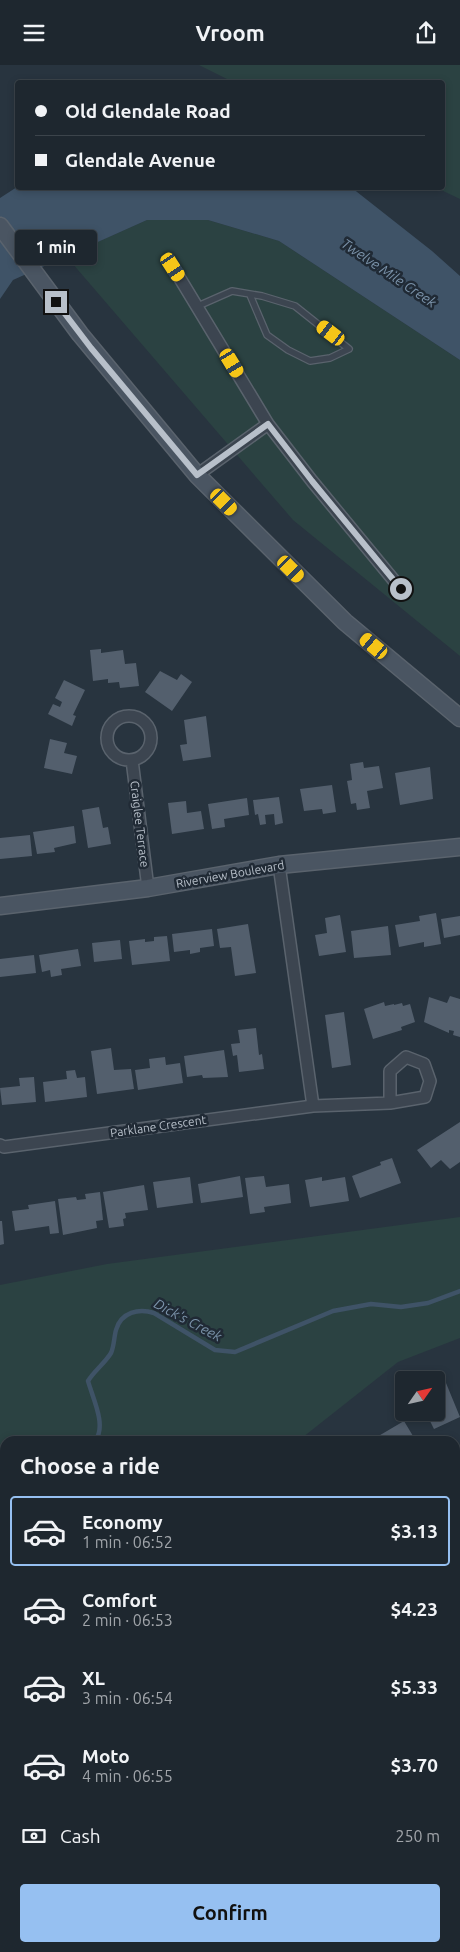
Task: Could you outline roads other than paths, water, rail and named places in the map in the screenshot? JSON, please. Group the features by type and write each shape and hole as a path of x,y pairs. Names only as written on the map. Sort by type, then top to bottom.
{"main road":[{"path":"0,226 79,333 197,475 345,622 460,718"},
{"name":"Riverview Boulevard","path":"0,906 148,888 279,865 460,847"}],"street":[{"path":"173,267 268,424 312,481 401,589"},
{"path":"197,475 268,424"},
{"name":"Craiglee Terrace","path":"132,760 148,888"},
{"path":"279,865 313,1106"},
{"name":"Parklane Crescent","path":"1,1147 313,1106 390,1103 425,1097 430,1081 424,1064 406,1057 390,1071 390,1103"}],"lane":[{"path":"198,306 232,291 262,296 295,306 349,349 340,355 310,361 288,350 267,335 250,295"}],"water":[{"name":"Twelve Mile Creek","path":"15,188 15,190 355,190 432,251 460,276 460,360 279,241 208,220 147,220 13,280 0,299 0,198"}],"waterway":[{"name":"Dick's Creek","path":"98,1436 100,1428 99,1420 88,1381 111,1353 118,1324 126,1315 137,1311 154,1313 215,1350 235,1352 333,1311 371,1304 401,1307 428,1303 460,1291"}]}
